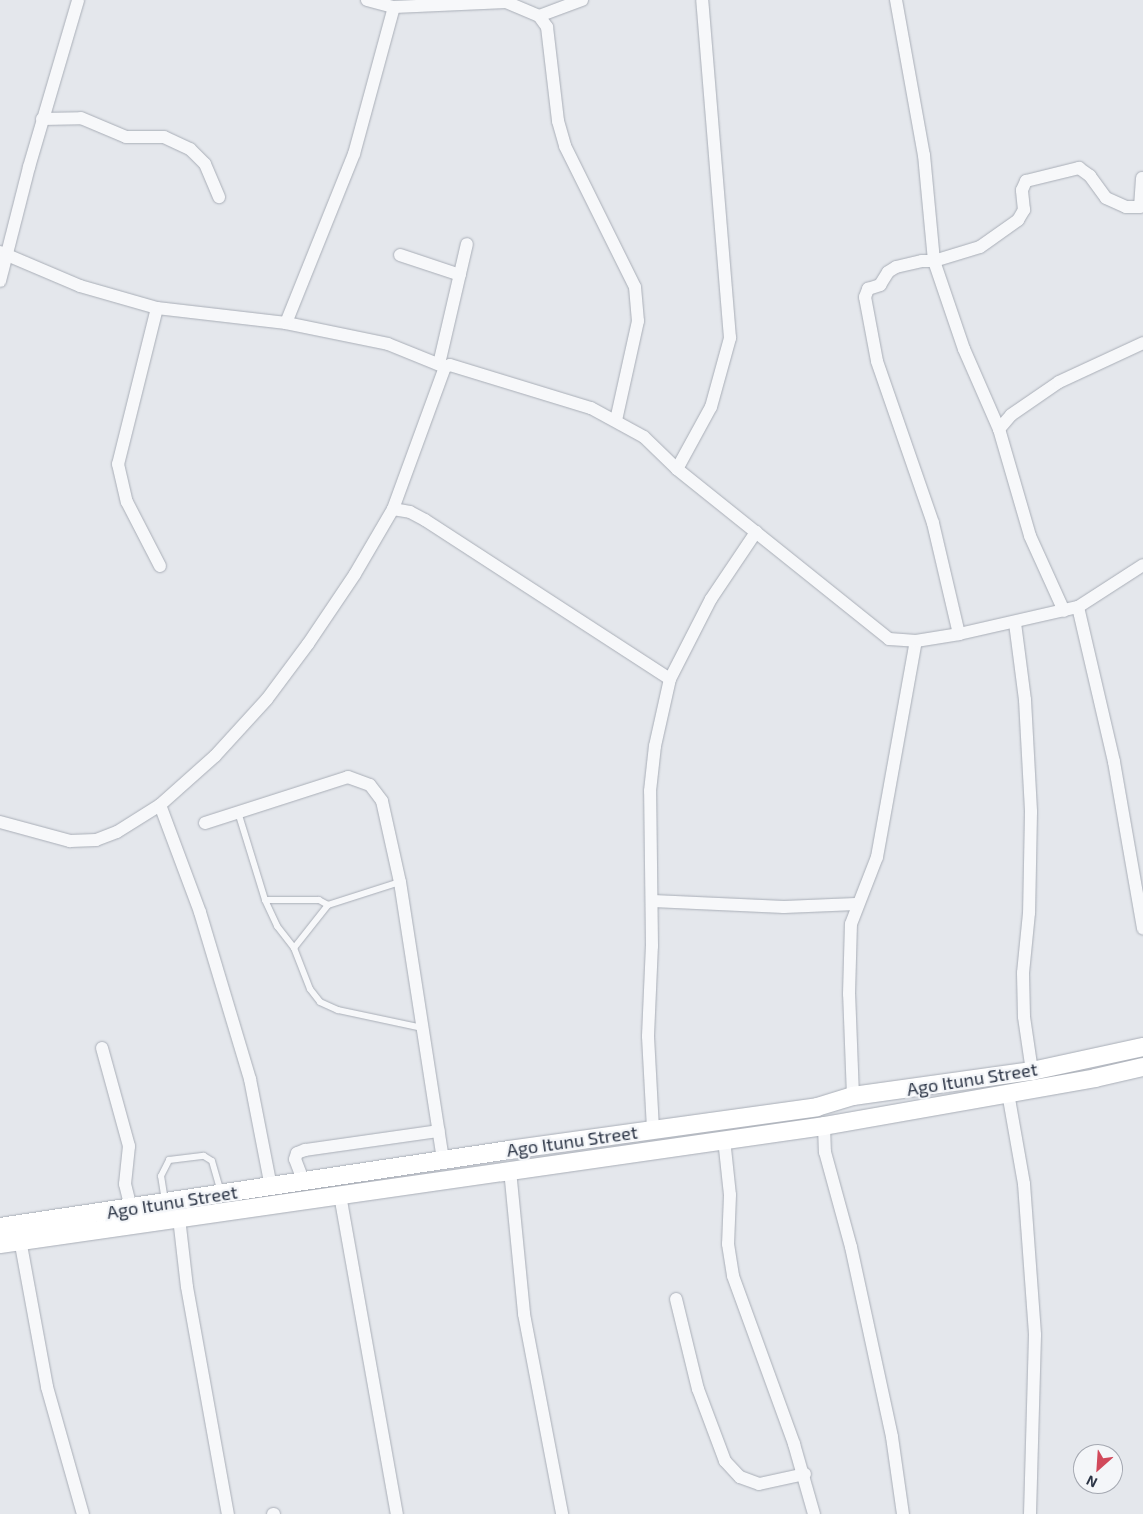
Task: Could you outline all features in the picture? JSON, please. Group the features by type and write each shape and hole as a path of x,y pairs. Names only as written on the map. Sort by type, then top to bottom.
{"main road":[{"name":"Ago Itunu Street","path":"0,1244 12,1231 131,1208 271,1187 302,1180 818,1107 854,1096 1032,1071 1143,1047"},
{"name":"Ago Itunu Street","path":"12,1231 179,1218 824,1126 1143,1067"}],"street":[{"path":"0,281 4,253 78,0"},
{"path":"367,0 394,7 506,2 539,16 550,38 558,121 565,146 635,288 638,321 616,420"},
{"path":"539,16 582,0"},
{"path":"677,469 711,407 730,338 702,0"},
{"path":"896,0 924,155 934,261 964,350 999,429 1030,536 1064,611"},
{"path":"286,323 354,154 394,7"},
{"path":"42,119 81,118 126,137 164,137 190,149 205,164 219,198"},
{"path":"959,634 934,523 877,361 865,297 868,289 880,285 896,268 922,260 934,261 980,247 1018,220 1024,210 1022,190 1026,181 1042,175 1079,168 1090,176 1106,198 1126,207 1140,207 1142,178"},
{"path":"0,822 70,841 96,840 117,832 160,805 215,756 267,699 308,644 393,509 442,366 467,244"},
{"path":"4,253 80,286 157,308 286,323 388,344 442,366 450,365 591,408 644,436 677,469 876,632 889,639 916,641 959,634 1015,623 1078,607 1143,566"},
{"path":"400,255 460,275"},
{"path":"157,308 118,464 126,502 160,566"},
{"path":"999,429 1011,415 1059,382 1143,343"},
{"path":"393,509 425,520 670,679"},
{"path":"653,1129 648,1036 653,901 650,791 662,706 670,679 711,599 756,532"},
{"path":"1078,607 1114,762 1143,929"},
{"path":"1015,623 1025,700 1031,812 1029,913 1022,973 1024,1017 1032,1071"},
{"path":"854,1096 849,946 856,904 877,857 916,641"},
{"path":"205,823 348,778 370,785 382,801 400,882 443,1160"},
{"path":"160,805 200,912 250,1078 271,1187"},
{"path":"653,901 784,907 856,904"},
{"path":"102,1048 129,1146 125,1184 131,1208"},
{"path":"1008,1092 1024,1184 1035,1336 1030,1514"},
{"path":"824,1126 825,1152 851,1247 898,1467 903,1514"},
{"path":"302,1180 295,1159 297,1153 305,1150 439,1131"},
{"path":"724,1140 730,1195 728,1244 734,1276 804,1474 814,1514"},
{"path":"510,1170 524,1314 562,1514"},
{"path":"340,1195 397,1514"},
{"path":"179,1218 186,1287 228,1514"},
{"path":"12,1231 47,1387 83,1514"},
{"path":"676,1299 698,1389 725,1461 740,1477 759,1484 804,1474"}],"lane":[{"path":"238,812 265,900 277,926 294,948 310,989 320,1002 338,1010 424,1028"},
{"path":"294,948 328,905 400,882"},
{"path":"265,900 319,900 328,905"},
{"path":"165,1203 161,1176 169,1160 204,1156 212,1161 222,1194"}]}
